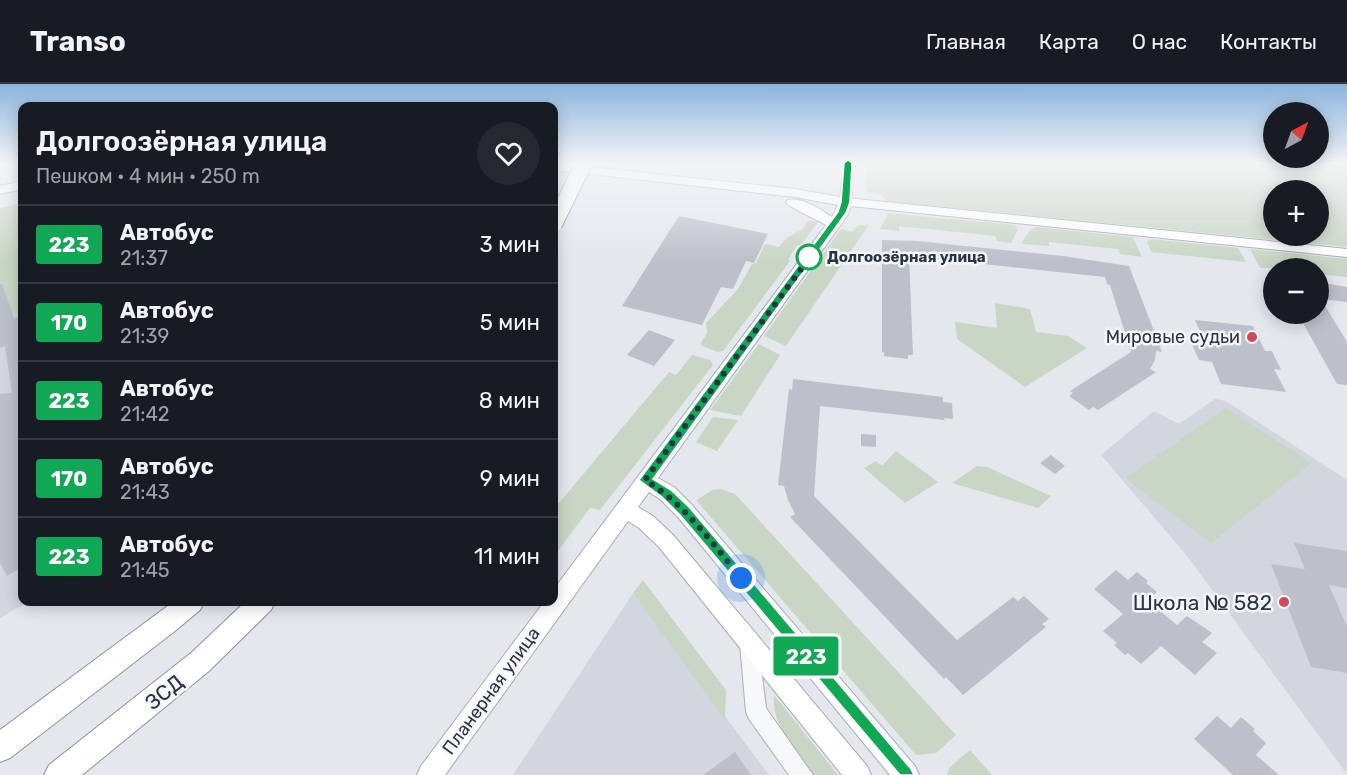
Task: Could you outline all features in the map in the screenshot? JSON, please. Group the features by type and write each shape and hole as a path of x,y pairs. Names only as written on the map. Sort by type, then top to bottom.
{"highway":[{"path":"558,216 568,195"},
{"path":"0,748 186,606"},
{"name":"ЗСД","path":"59,775 200,662 258,606"}],"main road":[{"path":"727,195 793,203 846,202"},
{"path":"801,195 846,202 1347,253"},
{"name":"Планерная улица","path":"558,599 834,224 846,202"},
{"path":"793,203 812,210 834,224"},
{"path":"645,480 667,493 684,511 906,775"},
{"path":"624,509 646,522 666,541 748,644 858,775"},
{"name":"Планерная улица","path":"430,775 553,606"}],"street":[{"name":"Планерная улица","path":"846,195 846,202"},
{"path":"748,644 756,712 802,775"}],"shaded area":[{"path":"18,313 18,606 21,606 0,618 0,318"},
{"name":"Школа № 582","path":"1215,399 1226,401 1347,480 1347,774 1188,557 1101,455 1154,411 1179,424"},
{"path":"633,593 769,775 513,775"}],"green space":[{"path":"881,195 1263,195 1263,239 887,201"},
{"path":"1329,195 1347,195 1347,247 1329,245"},
{"path":"18,204 18,313 0,318 0,208"},
{"path":"888,213 1015,225 1018,229 1011,243 997,241 995,236 899,226 899,231 880,229"},
{"path":"808,221 818,222 801,245 797,245 788,260 790,261 723,351 718,352 702,346 701,343 707,333 706,323 738,289 752,264 756,263 765,244 779,247 786,238 803,229"},
{"path":"859,225 868,226 786,346 764,336 841,229 852,232"},
{"path":"1036,227 1133,237 1142,257 1120,254 1118,249 1049,242 1049,246 1024,244 1022,242 1030,230"},
{"path":"1150,239 1238,248 1246,262 1151,252 1147,242"},
{"path":"1250,249 1347,259 1347,277 1329,275 1329,258 1263,258 1263,268 1260,268"},
{"path":"995,303 1030,309 1036,332 1068,336 1087,348 1025,387 957,339 955,322 997,328"},
{"path":"759,344 780,355 741,416 710,410"},
{"path":"692,355 710,360 713,365 600,510 590,508 558,551 558,504 669,372 676,375"},
{"path":"1226,408 1312,463 1211,543 1125,478"},
{"path":"713,417 738,420 717,451 696,442"},
{"path":"896,451 938,482 905,503 864,468 876,461 882,466"},
{"path":"977,466 987,467 1051,496 1038,508 952,483"},
{"path":"721,489 735,494 956,735 936,753 916,755 696,500 713,490"},
{"path":"643,580 726,690 725,720 633,593"},
{"path":"774,695 838,775 812,775 780,727 774,706"},
{"path":"970,750 992,775 947,775 949,768"}],"building":[{"path":"679,216 768,234 754,263 746,261 733,289 721,287 702,325 622,306"},
{"path":"882,240 917,241 1063,256 1129,266 1162,352 1156,351 1155,360 1150,369 1156,372 1098,410 1093,407 1089,410 1069,396 1073,393 1070,391 1131,352 1110,285 1107,284 1105,277 909,256 913,355 908,355 908,359 884,356 882,352"},
{"path":"0,284 2,284 14,318 18,317 18,569 7,576 0,563 0,394 12,393 5,346 0,348"},
{"path":"1329,284 1347,287 1347,302 1329,300"},
{"path":"1329,312 1347,342 1347,385 1337,384 1304,324 1329,324"},
{"path":"1195,320 1253,326 1265,351 1272,351 1281,370 1274,369 1286,392 1221,384 1212,362 1199,360 1191,342 1205,343"},
{"path":"649,330 675,340 654,366 627,355"},
{"path":"793,379 943,397 943,402 952,403 953,419 944,418 945,420 820,406 814,496 957,640 1013,597 1018,601 1024,596 1049,619 1042,624 1046,627 963,695 946,677 944,679 790,517 795,514 784,486 778,485 789,389 792,390"},
{"path":"861,434 876,435 876,447 861,446"},
{"path":"1051,455 1065,466 1055,474 1040,463"},
{"path":"1294,543 1347,551 1347,588 1329,585 1347,627 1347,673 1311,667 1271,564 1305,569"},
{"path":"1116,570 1128,580 1137,572 1148,581 1146,583 1157,592 1147,600 1177,625 1187,616 1212,633 1202,642 1217,653 1195,675 1161,646 1141,664 1128,653 1125,655 1114,645 1117,643 1103,631 1123,614 1094,589"},
{"path":"1217,716 1231,728 1241,717 1255,729 1253,731 1266,743 1256,755 1279,775 1233,775 1194,739"},
{"path":"735,752 751,775 703,775"}],"bus line":[{"name":"223","path":"846,195 842,213 645,480 667,493 684,511 906,775"}],"place":[{"name":"Долгоозёрная улица","path":"809,257"},
{"name":"Мировые судьи","path":"1252,337"},
{"name":"Школа № 582","path":"1284,602"}],"route":[{"path":"741,578 667,493 645,480 813,253 809,257"}]}
